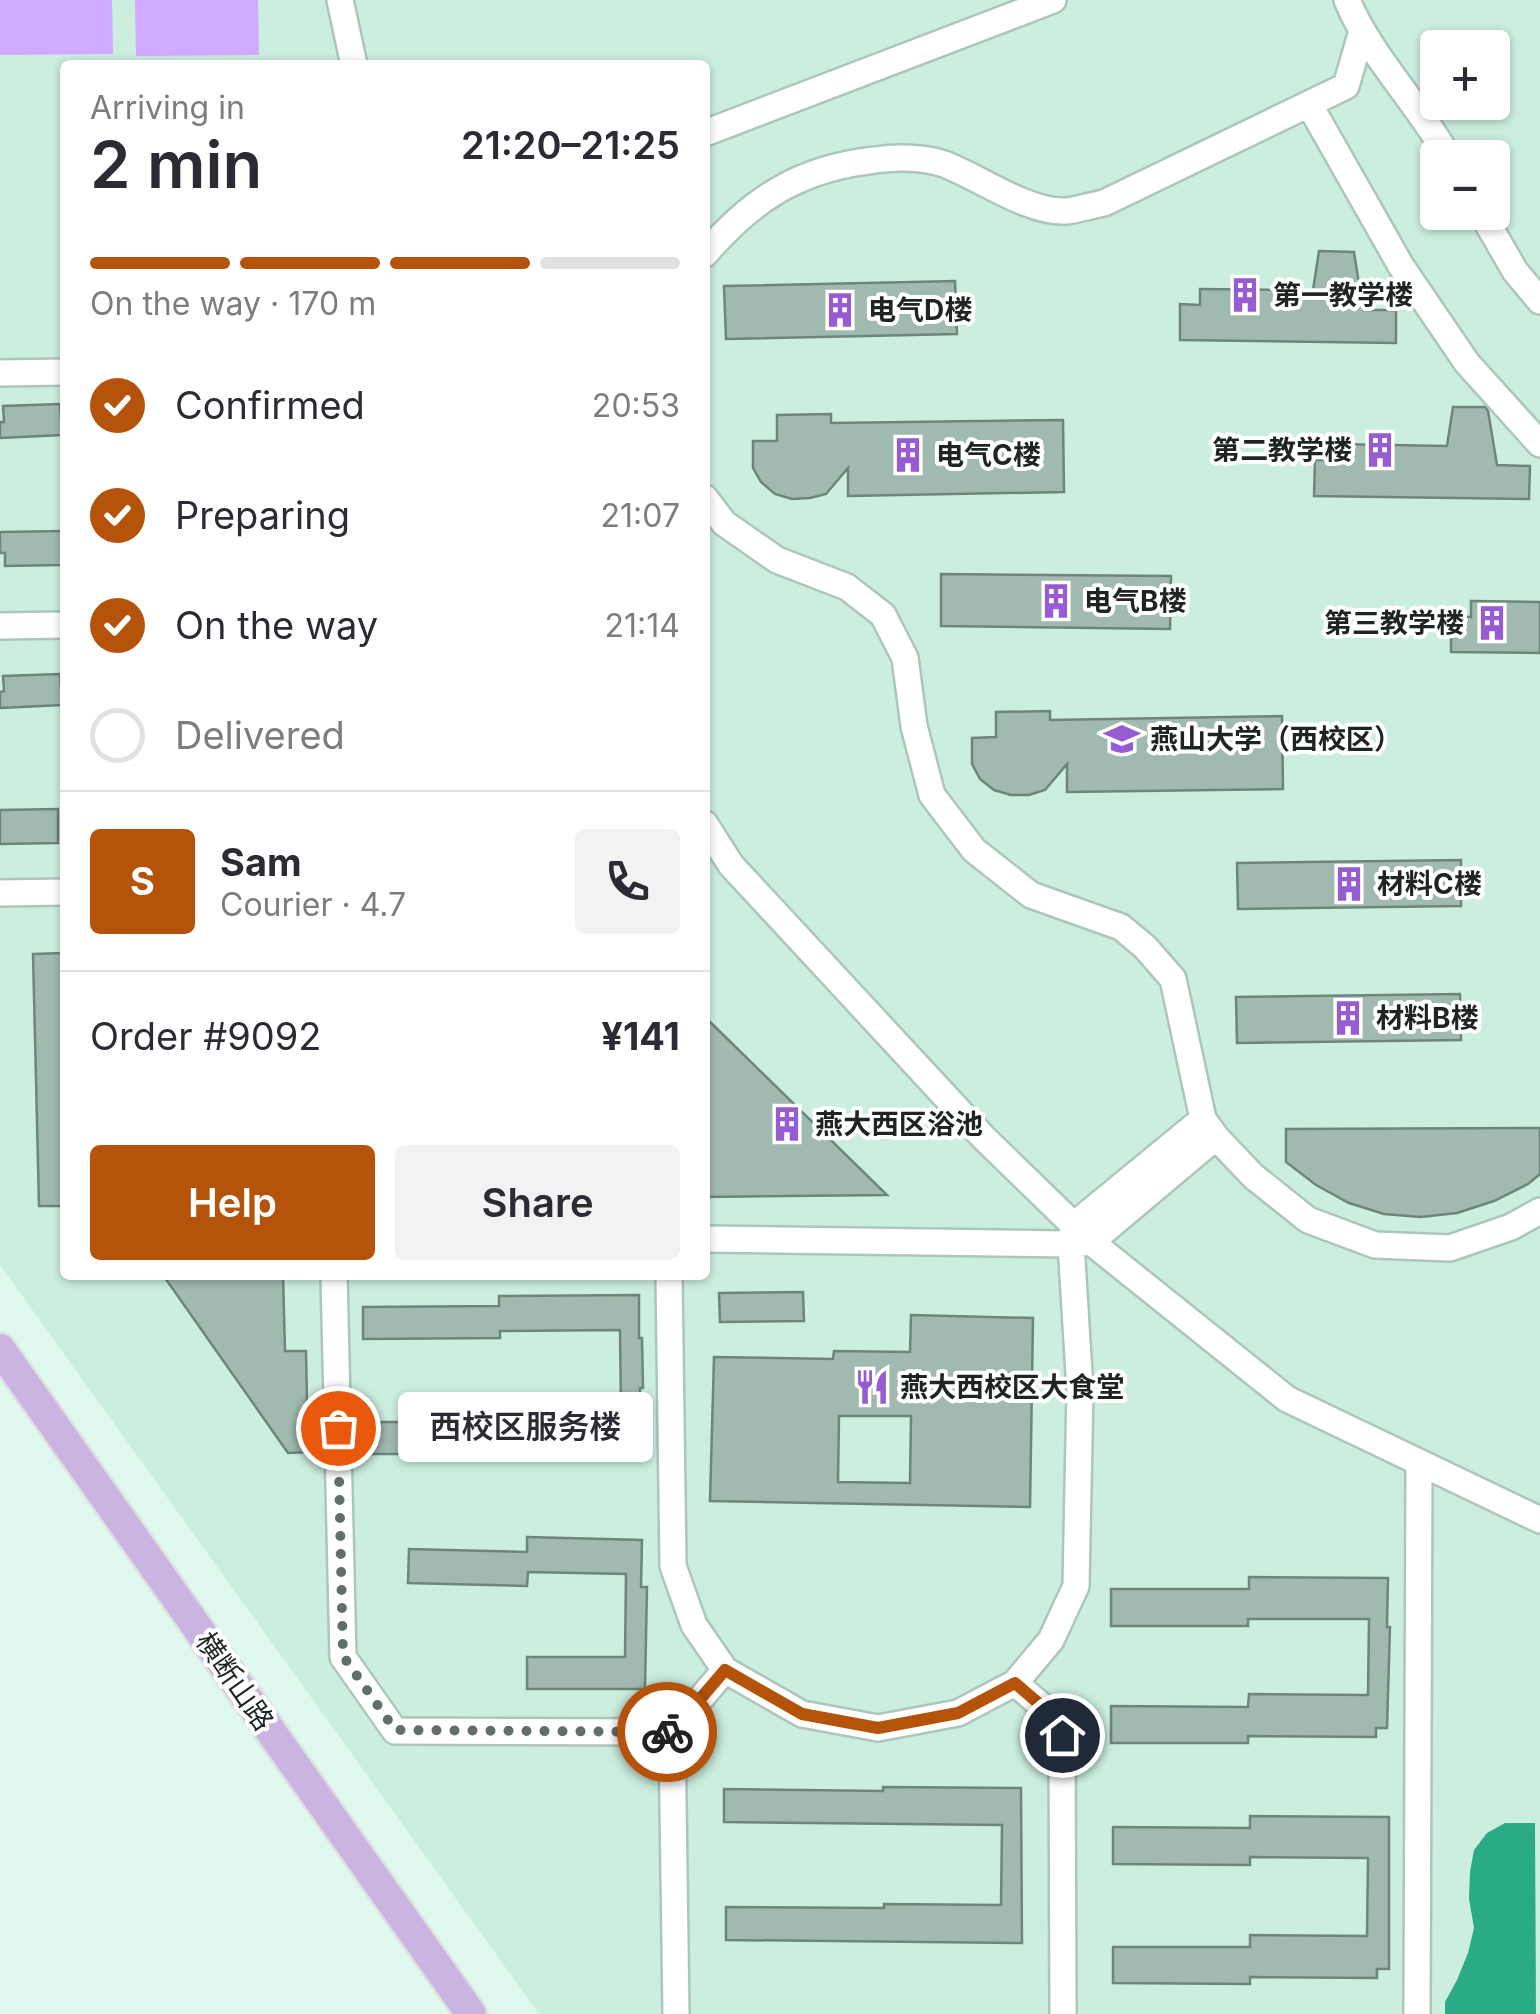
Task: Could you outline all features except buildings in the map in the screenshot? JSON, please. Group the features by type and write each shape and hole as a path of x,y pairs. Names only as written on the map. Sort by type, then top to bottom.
{"main road":[{"name":"横断山路","path":"0,1349 471,2014"}],"street":[{"path":"340,0 353,60"},
{"path":"356,0 369,60"},
{"path":"710,130 1053,0"},
{"path":"1347,0 1362,31 1439,140"},
{"path":"710,248 728,226 762,198 799,177 845,163 892,158 939,162 1031,206 1065,211 1104,203 1346,86 1362,31"},
{"path":"1309,104 1401,266 1445,331 1467,363 1540,444"},
{"path":"1491,230 1515,272 1540,301"},
{"path":"0,373 60,372"},
{"path":"710,505 724,523 777,560 847,587 883,615 905,658 914,726 932,795 974,850 1031,895 1122,927 1173,979 1210,1128 1253,1176 1308,1220 1375,1245 1450,1248 1512,1227 1540,1211"},
{"path":"0,626 60,625"},
{"path":"668,1280 673,1566 694,1625 725,1670 802,1714 878,1728 958,1713 1015,1683 1051,1640 1076,1586 1079,1237 744,880 710,832"},
{"path":"710,862 974,1150 1079,1237 1287,1399 1420,1468 1540,1538"},
{"path":"0,892 60,892"},
{"path":"710,1239 1079,1237 1210,1128"},
{"path":"334,1280 343,1656 395,1730 672,1732"},
{"path":"1420,1468 1540,1520"},
{"path":"1417,2014 1420,1468"},
{"path":"676,2014 672,1732 725,1670"},
{"path":"1015,1683 1044,1708 1062,1735 1063,2014"}],"shaded area":[{"name":"燕山大学（西校区）","path":"0,0 1540,0 1540,2014 539,2014 0,1265"},
{"path":"0,0 112,0 113,54 0,55"},
{"path":"135,0 258,0 259,55 136,56"},
{"path":"1505,1823 1535,1823 1536,2014 1445,2014 1445,2002 1468,1953 1474,1928 1469,1899 1474,1850 1487,1833"}],"way so far":[{"path":"338,1428 343,1656 395,1730 667,1732"}],"place":[{"name":"第一教学楼","path":"1245,295"},
{"name":"电气D楼","path":"840,310"},
{"name":"第二教学楼","path":"1380,450"},
{"name":"电气C楼","path":"908,455"},
{"name":"电气B楼","path":"1056,601"},
{"name":"第三教学楼","path":"1492,623"},
{"name":"燕山大学（西校区）","path":"1122,739"},
{"name":"材料C楼","path":"1349,884"},
{"name":"材料B楼","path":"1348,1018"},
{"name":"燕大西区浴池","path":"787,1124"},
{"name":"燕大西校区大食堂","path":"872,1387"},
{"name":"西校区服务楼","path":"338,1428"}],"route":[{"path":"667,1732 672,1732 725,1670 802,1714 878,1728 958,1713 1015,1683 1044,1708 1062,1735"}]}
